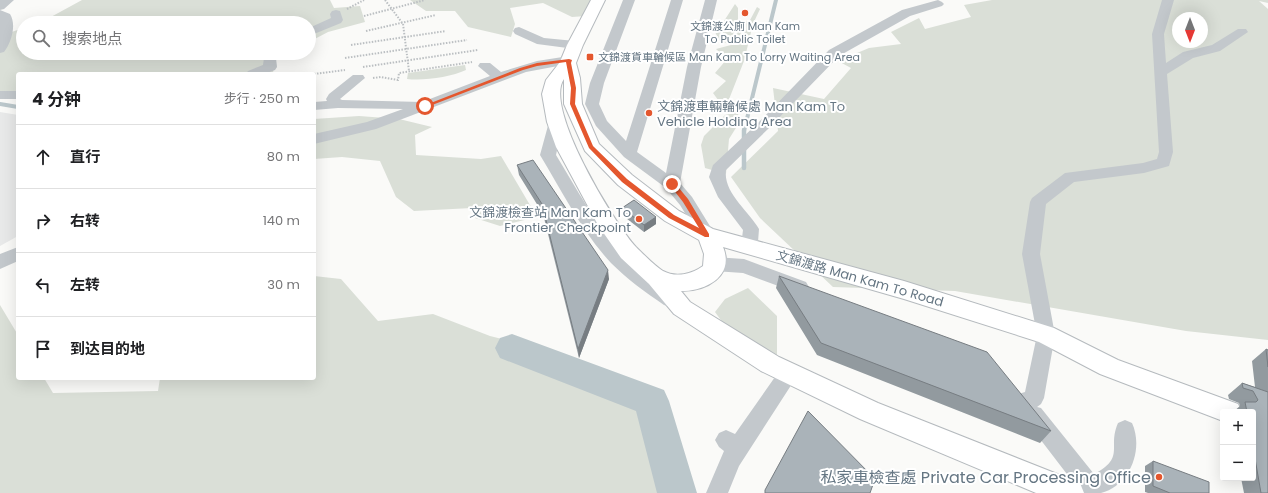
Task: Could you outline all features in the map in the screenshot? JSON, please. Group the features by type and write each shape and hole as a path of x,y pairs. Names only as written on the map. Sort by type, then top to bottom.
{"main road":[{"path":"598,0 575,45 569,62 554,80 550,94 556,122 565,147 605,220 628,252 657,278 682,308 770,364 869,411 1016,472 1077,491"},
{"name":"文錦渡路 Man Kam To Road","path":"569,62 572,78 573,104 591,146 625,180 642,194 672,216 707,235 904,290 1046,335 1110,367 1221,409"},
{"path":"657,278 682,283 701,279 714,270 715,254 707,235"}],"street":[{"path":"0,6 8,0"},
{"path":"629,0 597,83 592,104 601,123 629,154 672,184 686,201 707,235"},
{"path":"629,154 677,0"},
{"path":"672,184 694,67 711,0"},
{"path":"1022,401 1034,398 1046,335 1031,254 1038,202 1070,177 1144,168 1164,162 1166,152 1158,34 1168,0"},
{"path":"741,245 750,242 751,229 726,197 717,177 718,169 763,126 834,53 906,13 938,4"},
{"path":"0,14 6,17 7,21 4,38 0,49"},
{"path":"316,29 337,20 336,15"},
{"path":"519,30 540,41 575,45"},
{"path":"1160,73 1188,55 1216,48 1242,32"},
{"path":"258,72 270,67 270,60"},
{"path":"316,139 371,126 499,77 537,65 569,62"},
{"path":"481,64 499,77"},
{"path":"338,104 333,99 334,97 359,73"},
{"path":"0,95 16,95"},
{"path":"316,106 338,104 415,104 425,106"},
{"path":"556,122 548,155 578,203 611,251 647,284 682,308"},
{"path":"0,262 16,254"},
{"path":"714,264 744,266 818,293"},
{"path":"717,493 730,460 732,444 789,373"},
{"path":"1009,385 1022,401 1077,491 1112,476 1120,469 1124,460 1125,430"}],"path":[{"path":"336,15 364,0"},
{"path":"385,0 403,24 409,71"},
{"path":"364,16 425,0"},
{"path":"366,31 403,24 436,15"},
{"path":"351,45 446,31"},
{"path":"345,58 467,40"},
{"path":"359,73 408,60 478,50"},
{"path":"359,73 398,80 399,73 409,71 481,64"},
{"path":"316,74 345,70"}],"shaded area":[{"path":"82,0 330,0 334,8 360,6 365,22 328,32 316,38 316,16 53,16"},
{"path":"410,0 594,0 586,16 572,17 543,3 510,8 515,24 511,37 468,27 455,11 426,11"},
{"path":"992,0 1268,0 1268,3 1259,1 1268,9 1268,340 1186,331 955,291 833,287 760,218 731,177 778,131 773,88 824,99 851,68 838,61 869,48 901,44 891,32 919,18 925,29 971,17 964,5"},
{"path":"735,4 738,8 738,19 749,22 757,7 760,9 753,24 744,61 726,107 721,104 713,93 726,81 715,73 727,59 716,49 731,45 719,40 715,32 733,29 724,21"},
{"path":"16,30 16,60 276,60 274,61 273,72 16,72 16,96 0,94 0,43 6,34"},
{"path":"465,65 466,70 453,75 429,79 407,79 408,73"},
{"path":"0,112 16,115 16,237 0,246"},
{"path":"738,112 739,123 729,139 726,174 705,168 701,145 704,136 725,115"},
{"path":"359,116 399,119 432,127 415,135 416,155 481,159 501,156 537,217 500,226 475,218 472,208 414,211 396,197 380,161 342,157 316,159 316,119"},
{"path":"316,276 341,279 378,321 433,314 490,336 572,357 602,379 631,380 654,391 683,493 0,493 0,305 16,332 16,380 45,380 53,393 158,391 160,380 316,380"},
{"path":"748,288 777,316 777,356 723,323 715,312 725,299"}],"building":[{"path":"533,160 608,270 578,349 542,204 517,165"},
{"path":"634,200 656,217 644,225 622,208"},
{"path":"779,276 987,352 1051,431 821,343"},
{"path":"1266,349 1268,350 1268,367"},
{"path":"1242,383 1268,392 1268,493 1261,493 1256,464 1256,409 1246,409 1245,402 1256,402 1258,400 1253,391 1243,388"},
{"path":"808,411 875,479 870,493 765,493 765,490"},
{"path":"1153,461 1209,482 1209,493 1170,493 1153,486"}],"waterway":[{"path":"744,131 776,0"},
{"path":"0,104 16,107"},
{"path":"744,131 744,168"},
{"path":"512,348 651,401 677,493"}],"place":[{"name":"文錦渡公廁 Man Kam To Public Toilet","path":"745,13"},
{"name":"文錦渡貨車輪候區 Man Kam To Lorry Waiting Area","path":"590,57"},
{"name":"文錦渡車輛輪候處 Man Kam To Vehicle Holding Area","path":"649,113"},
{"name":"文錦渡檢查站 Man Kam To Frontier Checkpoint","path":"639,219"},
{"name":"私家車檢查處 Private Car Processing Office","path":"1159,477"}],"route":[{"path":"425,106 521,69 569,60 568,63 573,88 573,104 591,146 625,180 672,216 707,235 695,218 686,201 672,184"}]}
